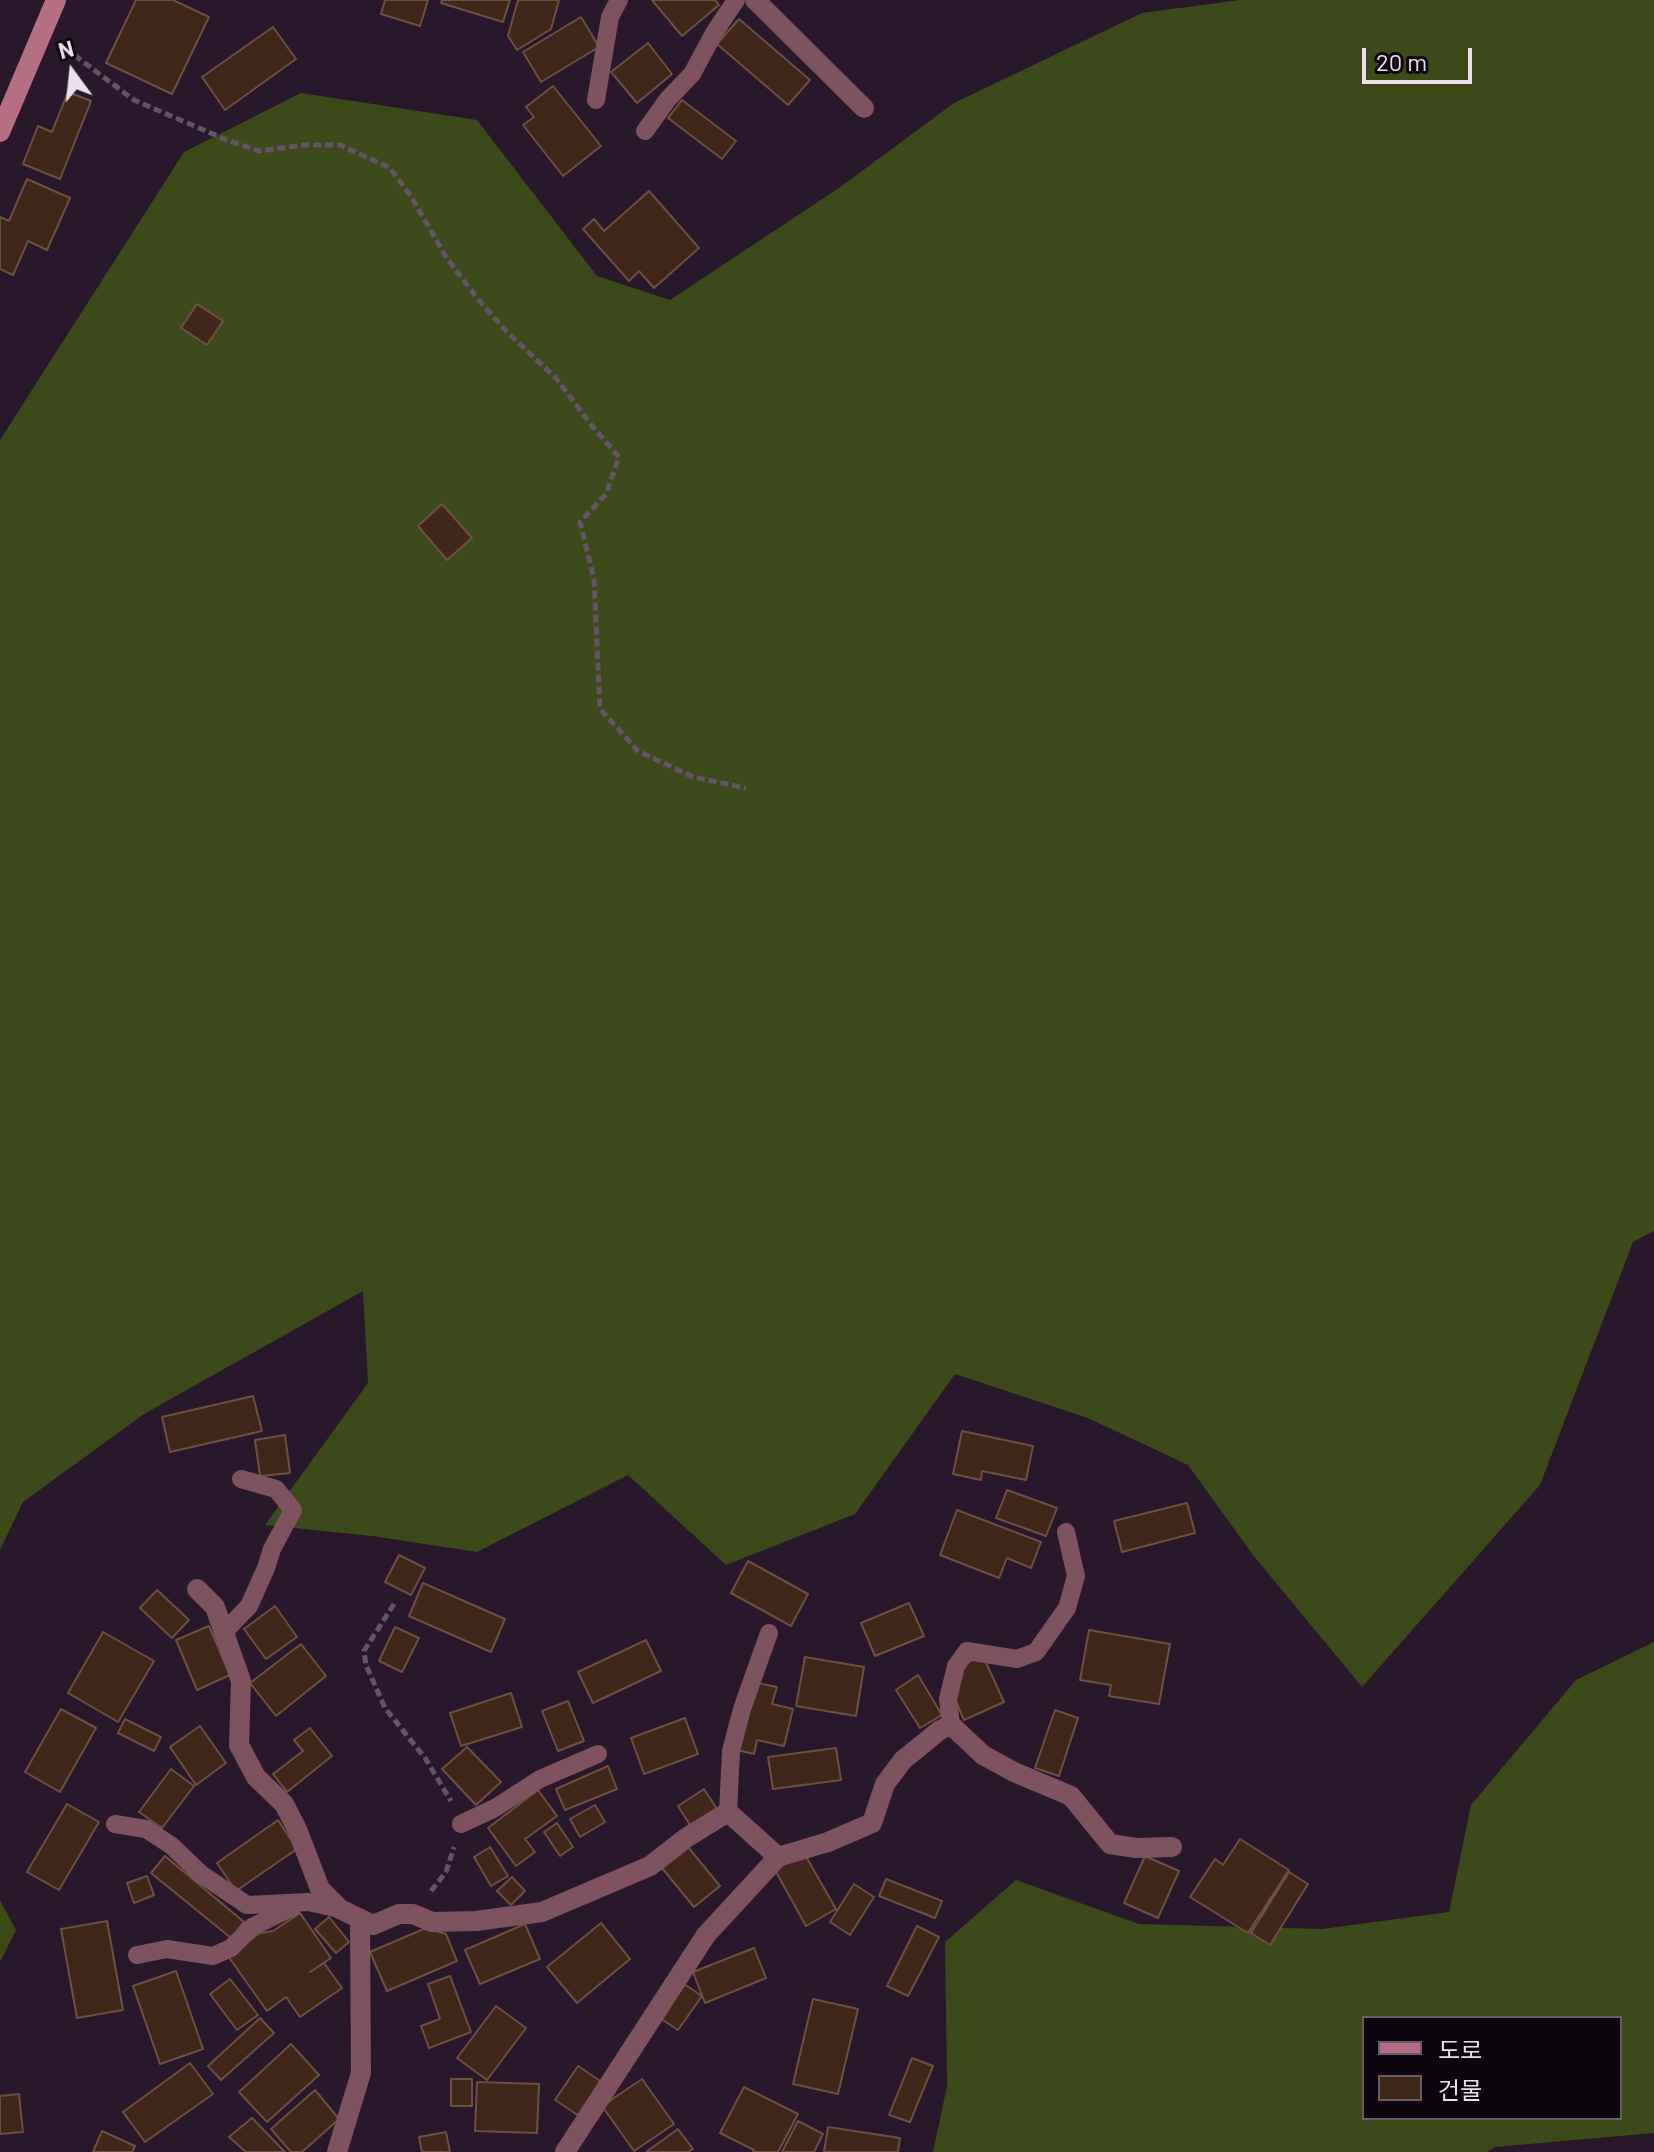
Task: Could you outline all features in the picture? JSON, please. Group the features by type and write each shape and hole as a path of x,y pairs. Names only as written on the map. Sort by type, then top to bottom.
{"main road":[{"path":"0,132 56,0"}],"street":[{"path":"755,0 864,108"},
{"path":"197,1589 215,1607 241,1681 239,1745 256,1777 284,1804 320,1889 340,1909 360,1920 373,1925 399,1914 413,1914 432,1922 476,1921 542,1912 650,1866 686,1838 728,1812 778,1857"},
{"path":"565,2152 706,1935 778,1857 828,1842 872,1823 885,1784 903,1760 951,1725 983,1755 1071,1796 1110,1844 1136,1848 1172,1847"},
{"path":"337,2152 361,2073 360,1920"}],"lane":[{"path":"596,100 610,17 619,0"},
{"path":"645,131 668,99 692,74 736,0"},
{"path":"224,1632 249,1606 272,1549 293,1510 276,1489 241,1479"},
{"path":"951,1725 948,1699 956,1666 967,1651 1017,1659 1036,1652 1067,1608 1076,1576 1066,1532"},
{"path":"728,1812 731,1751 751,1681 769,1633"},
{"path":"461,1824 495,1808 540,1779 598,1754"},
{"path":"115,1824 146,1829 172,1846 201,1874 247,1905 302,1902 340,1909"},
{"path":"137,1955 167,1949 213,1956 231,1948 252,1927 302,1902"}],"path":[{"path":"41,31 134,100 227,140 259,151 305,145 340,145 390,168 412,198 446,257 477,298 507,332 556,378 619,457 606,494 580,522 594,579 600,709 638,751 693,777 746,788"},
{"path":"394,1604 364,1651 366,1665 385,1708 425,1758 462,1819 446,1872 413,1914"}],"green space":[{"path":"1240,0 1654,0 1654,1231 1633,1242 1540,1485 1362,1687 1253,1555 1188,1465 1088,1418 955,1374 855,1514 726,1565 628,1475 477,1552 372,1536 265,1525 368,1383 363,1291 144,1414 23,1502 0,1550 0,440 184,152 301,93 477,120 597,276 670,300 839,188 954,103 1142,13"},
{"path":"1654,1642 1654,2133 1495,2147 1487,2152 933,2152 947,2086 945,1942 1016,1880 1139,1924 1322,1929 1449,1912 1471,1805 1576,1680"},
{"path":"0,1900 16,1930 0,1962"}],"building":[{"path":"136,0 173,0 209,17 172,94 106,63"},
{"path":"385,0 428,0 420,26 381,14"},
{"path":"442,0 510,0 503,22 441,3"},
{"path":"518,0 559,0 551,29 517,50 508,36"},
{"path":"652,0 715,0 719,5 682,36"},
{"path":"581,17 599,47 541,82 523,52"},
{"path":"739,19 810,80 788,105 717,44"},
{"path":"273,27 296,59 225,110 202,77"},
{"path":"648,43 672,74 637,103 611,72"},
{"path":"553,86 601,146 563,176 523,125 534,117 526,107"},
{"path":"68,92 91,101 60,179 23,164 38,126 52,132"},
{"path":"682,100 736,141 722,159 668,118"},
{"path":"27,179 70,198 47,250 28,241 13,275 0,269 0,217 9,221"},
{"path":"649,191 699,248 654,288 639,271 629,281 583,229 594,219 604,231"},
{"path":"197,304 223,321 207,345 181,328"},
{"path":"442,504 472,538 447,560 418,526"},
{"path":"253,1396 262,1431 170,1452 162,1417"},
{"path":"962,1431 1033,1446 1026,1480 982,1471 981,1480 953,1474"},
{"path":"285,1435 290,1473 260,1476 255,1440"},
{"path":"1007,1490 1057,1508 1046,1536 996,1518"},
{"path":"1187,1503 1195,1533 1122,1552 1114,1521"},
{"path":"957,1510 1041,1542 1031,1568 1007,1558 999,1578 940,1555"},
{"path":"399,1555 425,1568 411,1595 385,1582"},
{"path":"748,1561 808,1594 791,1626 731,1593"},
{"path":"423,1583 505,1619 491,1652 409,1616"},
{"path":"157,1590 189,1620 172,1638 140,1608"},
{"path":"909,1603 924,1636 875,1656 861,1623"},
{"path":"275,1606 297,1637 266,1659 244,1629"},
{"path":"209,1626 230,1675 197,1690 176,1640"},
{"path":"395,1627 419,1638 402,1672 379,1661"},
{"path":"1089,1630 1170,1644 1159,1704 1109,1696 1111,1685 1080,1680"},
{"path":"103,1632 154,1661 118,1722 68,1693"},
{"path":"646,1640 661,1671 593,1703 578,1672"},
{"path":"301,1644 326,1676 276,1716 250,1683"},
{"path":"983,1656 1004,1702 964,1720 955,1699 963,1664"},
{"path":"805,1657 864,1667 856,1716 796,1706"},
{"path":"918,1675 942,1715 920,1728 896,1690"},
{"path":"753,1682 777,1687 772,1704 793,1709 784,1746 757,1740 754,1754 737,1750"},
{"path":"511,1693 522,1727 461,1746 450,1713"},
{"path":"568,1701 584,1741 558,1751 542,1711"},
{"path":"61,1709 96,1728 60,1792 25,1772"},
{"path":"1055,1710 1078,1718 1059,1776 1035,1768"},
{"path":"685,1718 698,1754 644,1774 631,1738"},
{"path":"125,1719 161,1737 154,1751 118,1733"},
{"path":"200,1726 226,1763 196,1785 170,1747"},
{"path":"310,1728 332,1756 287,1792 273,1774 303,1751 294,1740"},
{"path":"467,1747 501,1782 476,1805 442,1769"},
{"path":"836,1748 841,1780 773,1789 768,1757"},
{"path":"608,1766 617,1789 565,1810 556,1789"},
{"path":"171,1769 194,1786 162,1828 139,1812"},
{"path":"704,1789 717,1809 690,1825 678,1806"},
{"path":"538,1790 557,1816 525,1839 535,1852 516,1866 488,1828"},
{"path":"67,1804 99,1822 59,1890 27,1872"},
{"path":"595,1805 605,1822 580,1837 570,1819"},
{"path":"278,1820 297,1849 236,1891 217,1863"},
{"path":"557,1823 573,1847 560,1856 544,1832"},
{"path":"1240,1839 1289,1870 1248,1933 1190,1897 1215,1859 1223,1865"},
{"path":"490,1847 508,1876 491,1886 474,1857"},
{"path":"688,1847 720,1886 694,1907 662,1868"},
{"path":"804,1853 836,1909 806,1926 775,1870"},
{"path":"165,1856 244,1922 231,1938 151,1873"},
{"path":"1145,1856 1179,1871 1158,1918 1124,1903"},
{"path":"1289,1872 1308,1884 1270,1945 1251,1933"},
{"path":"147,1876 154,1895 134,1903 127,1883"},
{"path":"512,1877 525,1891 511,1905 497,1891"},
{"path":"886,1879 942,1901 935,1918 879,1896"},
{"path":"854,1884 874,1897 850,1935 830,1922"},
{"path":"300,1913 331,1958 310,1972 324,1963 342,1988 300,2017 286,1997 267,2011 228,1956 260,1933 273,1931"},
{"path":"329,1917 349,1942 336,1953 315,1929"},
{"path":"107,1921 123,2010 77,2018 61,1929"},
{"path":"601,1923 630,1959 577,2003 547,1967"},
{"path":"525,1924 540,1959 480,1984 465,1950"},
{"path":"917,1926 939,1937 908,1996 887,1986"},
{"path":"426,1928 446,1934 457,1961 387,1991 370,1952"},
{"path":"754,1948 766,1978 705,2003 693,1972"},
{"path":"176,1971 203,2049 160,2064 133,1986"},
{"path":"450,1976 471,2032 429,2048 421,2026 440,2019 428,1984"},
{"path":"230,1979 258,2015 237,2030 210,1994"},
{"path":"684,1984 702,1996 678,2030 660,2018"},
{"path":"813,1999 858,2009 838,2094 793,2084"},
{"path":"496,2006 526,2028 487,2080 457,2058"},
{"path":"260,2018 274,2033 221,2080 208,2066"},
{"path":"291,2044 319,2075 267,2122 239,2092"},
{"path":"912,2058 933,2066 910,2122 889,2115"},
{"path":"190,2063 213,2094 145,2142 123,2112"},
{"path":"578,2066 602,2082 579,2116 555,2100"},
{"path":"451,2079 472,2079 472,2106 451,2106"},
{"path":"642,2079 674,2124 634,2151 602,2106"},
{"path":"477,2082 539,2084 537,2133 475,2131"},
{"path":"744,2087 798,2114 778,2152 753,2152 720,2133"},
{"path":"315,2090 339,2119 302,2152 291,2152 271,2129"},
{"path":"19,2094 23,2132 0,2134 0,2096"},
{"path":"252,2118 285,2152 246,2152 229,2137"},
{"path":"798,2121 823,2134 814,2152 782,2152"},
{"path":"828,2127 900,2138 898,2152 824,2152"},
{"path":"678,2129 693,2149 688,2152 646,2152"},
{"path":"102,2131 135,2146 132,2152 93,2152"},
{"path":"446,2132 450,2152 422,2152 419,2137"}]}
